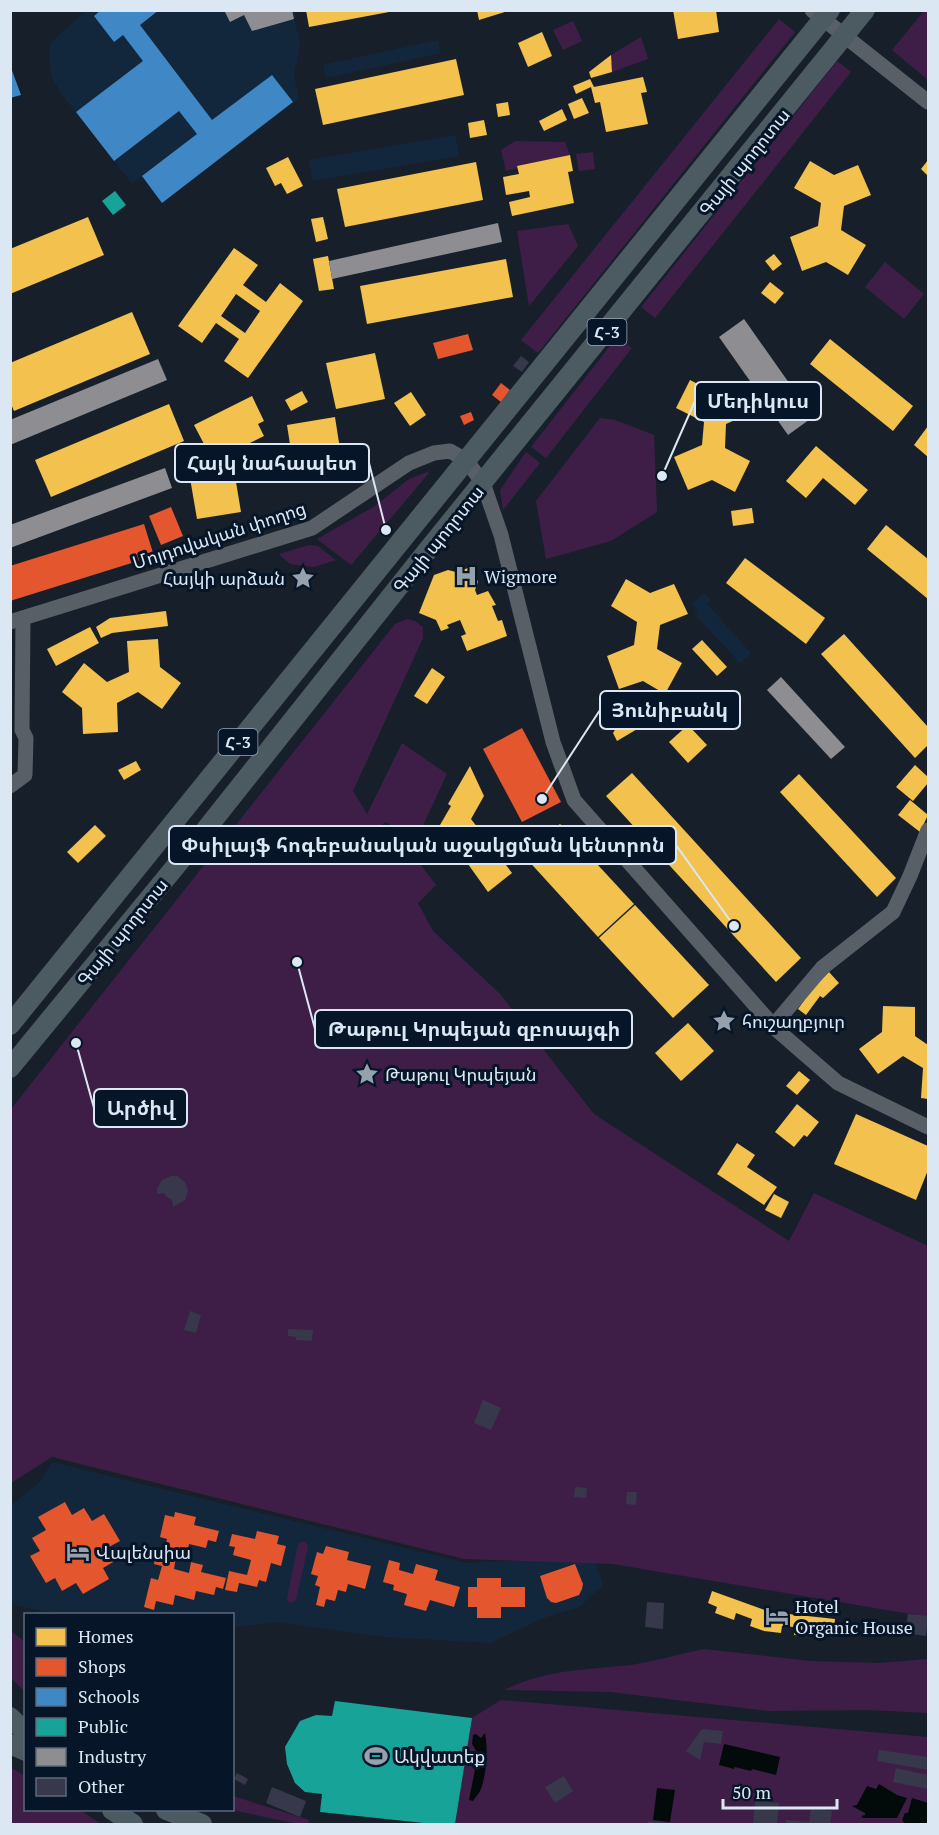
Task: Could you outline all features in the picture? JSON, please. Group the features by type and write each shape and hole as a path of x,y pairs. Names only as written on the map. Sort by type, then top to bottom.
{"main road":[{"name":"Գայի պողոտա","path":"10,1068 203,834 865,10"},
{"name":"Գայի պողոտա","path":"10,1025 466,460 821,13"},
{"path":"10,1709 24,1719"},
{"path":"10,1717 24,1732"},
{"path":"10,1744 24,1750"},
{"path":"115,1811 133,1824"},
{"path":"171,1811 202,1824"}],"street":[{"path":"821,13 845,36 928,102"},
{"name":"Մոլդովական փողոց","path":"17,620 312,528 409,463 434,453 450,451 466,460"},
{"path":"466,460 483,483 501,535 553,742 574,800 773,1026 838,1083 928,1127"},
{"path":"10,786 25,775 26,738 22,730 17,620"},
{"path":"773,1026 822,968 893,912 928,830"}],"shaded area":[{"path":"86,11 295,11 297,17 294,18 300,43 294,76 299,98 162,203 142,177 132,184 61,93 52,78 49,58 50,43"},
{"path":"924,11 928,11 928,80 892,50"},
{"path":"779,19 795,32 538,353 521,340"},
{"path":"573,21 582,41 563,50 553,30"},
{"path":"641,37 648,59 612,72 611,55"},
{"path":"438,40 441,53 326,78 323,65"},
{"path":"837,61 851,72 655,318 641,307"},
{"path":"455,135 459,156 313,181 309,160"},
{"path":"515,141 565,142 570,155 506,171 501,150"},
{"path":"593,152 595,169 579,171 576,154"},
{"path":"568,224 578,246 529,306 517,231"},
{"path":"885,262 924,294 904,319 865,287"},
{"path":"617,337 632,348 546,458 531,447"},
{"path":"600,418 615,420 654,435 657,512 611,541 546,559 536,501"},
{"path":"526,452 540,463 503,510 500,490"},
{"path":"429,473 351,565 317,539 375,506 409,479"},
{"path":"309,545 318,546 336,560 314,567 290,564 279,554"},
{"path":"704,593 711,600 707,604 751,653 740,663 694,613 698,610 692,604"},
{"path":"407,619 423,627 423,638 353,791 367,814 402,743 447,774 417,838 385,822 376,831 384,845 390,838 408,848 436,885 418,903 433,931 500,994 594,1114 789,1241 814,1193 928,1246 928,1617 613,1564 464,1559 52,1457 11,1483 11,1109 395,624"},
{"path":"52,1462 467,1563 594,1557 603,1585 579,1607 543,1618 491,1643 384,1637 277,1622 234,1627 234,1613 50,1613 11,1604 11,1505 40,1482"},
{"path":"306,1542 308,1547 296,1600 292,1603 287,1598 298,1544"},
{"path":"11,1631 24,1641 24,1691 11,1678"},
{"path":"704,1649 810,1661 880,1663 928,1659 928,1713 869,1710 769,1711 610,1692 504,1690 551,1674 650,1662"},
{"path":"501,1700 928,1737 928,1824 455,1824 472,1718"},
{"path":"485,1733 487,1753 485,1775 481,1789 473,1801 469,1800 478,1754 472,1744 473,1735 476,1734 481,1738"},
{"path":"724,1744 780,1757 776,1775 719,1765"},
{"path":"10,1767 24,1775 24,1811 82,1811 101,1824 11,1824"},
{"path":"879,1784 907,1798 897,1818 863,1818 861,1816 865,1813 852,1806 857,1805 867,1786 876,1789"},
{"path":"657,1788 675,1790 670,1822 653,1820"},
{"path":"234,1796 309,1820 308,1824 298,1824 234,1810"},
{"path":"912,1798 928,1803 928,1824 905,1824 902,1820 905,1813 908,1813"}],"building: Homes":[{"path":"306,10 389,10 389,12 309,27"},
{"path":"477,10 508,10 508,11 479,20"},
{"path":"673,10 716,10 719,32 678,39"},
{"path":"542,32 552,56 528,67 518,43"},
{"path":"611,55 612,72 591,78 589,72"},
{"path":"456,59 464,95 323,125 315,89"},
{"path":"643,77 647,92 641,93 648,124 606,132 600,102 595,103 591,87 576,94 573,86 590,79 594,87"},
{"path":"582,98 589,113 574,119 568,104"},
{"path":"508,102 510,115 498,117 496,104"},
{"path":"562,109 567,120 544,131 539,121"},
{"path":"484,120 487,135 470,138 468,123"},
{"path":"570,155 573,171 568,172 574,203 512,216 509,202 530,197 529,191 506,195 503,177 519,174 517,166"},
{"path":"288,157 303,186 287,194 281,183 275,186 266,168"},
{"path":"928,160 928,176 921,169"},
{"path":"810,161 834,175 858,165 871,195 844,206 841,230 866,245 848,275 826,262 802,271 790,237 818,226 821,203 794,188"},
{"path":"476,162 483,200 345,227 337,189"},
{"path":"88,217 104,255 10,294 10,249"},
{"path":"323,217 328,239 316,242 311,219"},
{"path":"234,248 258,265 243,285 266,302 280,283 303,301 248,378 224,361 239,339 216,323 202,343 178,326","holes":["236,294 260,311 245,333 221,316"]},
{"path":"774,254 782,264 773,271 765,261"},
{"path":"328,256 334,289 319,291 313,259"},
{"path":"506,259 513,297 367,324 360,286"},
{"path":"770,282 784,293 775,304 761,293"},
{"path":"132,312 150,354 14,411 10,402 10,363"},
{"path":"830,339 913,406 893,431 810,364"},
{"path":"375,353 385,399 336,409 326,363"},
{"path":"690,380 715,393 739,382 753,412 726,424 725,448 750,461 735,492 712,480 688,490 674,457 702,445 704,422 676,408"},
{"path":"302,391 308,402 291,411 285,400"},
{"path":"411,392 426,415 410,426 394,403"},
{"path":"252,396 264,421 258,424 264,436 213,461 194,425"},
{"path":"169,404 184,441 51,497 35,460"},
{"path":"335,417 342,462 294,470 287,425"},
{"path":"928,426 928,457 914,445"},
{"path":"816,446 868,490 855,505 823,478 806,498 786,481"},
{"path":"233,464 241,512 197,519 189,472"},
{"path":"752,508 754,523 733,526 731,511"},
{"path":"886,525 928,559 928,599 867,549"},
{"path":"745,558 825,618 806,644 726,583"},
{"path":"468,568 478,582 475,590 477,595 488,591 496,605 492,606 498,621 502,620 507,636 467,651 461,636 466,634 460,620 447,625 449,628 441,631 436,620 419,613 434,575 448,570 456,572"},
{"path":"626,579 650,593 674,584 688,614 660,625 657,649 682,663 665,694 643,681 619,689 607,656 634,645 637,622 611,606"},
{"path":"166,611 168,626 112,633 101,638 96,627 110,618"},
{"path":"90,627 99,643 56,666 47,649"},
{"path":"844,634 928,727 928,745 915,758 821,654"},
{"path":"158,639 160,667 181,683 162,709 138,692 117,703 118,732 83,734 82,708 62,692 84,663 107,682 129,672 127,641"},
{"path":"702,640 727,667 717,676 692,649"},
{"path":"432,668 445,677 427,704 414,696"},
{"path":"635,710 644,725 617,741 613,733 623,717"},
{"path":"688,725 707,745 688,763 669,742"},
{"path":"136,761 141,770 124,780 118,770"},
{"path":"915,765 928,777 928,783 913,801 896,787"},
{"path":"470,766 484,796 471,819 512,873 488,892 440,825 451,806 448,804"},
{"path":"632,773 801,958 776,982 606,796"},
{"path":"799,774 896,878 877,897 780,792"},
{"path":"910,800 928,815 920,832 898,815"},
{"path":"560,824 634,904 598,937 525,857"},
{"path":"95,825 106,836 78,863 67,852"},
{"path":"635,905 709,985 673,1018 599,938"},
{"path":"829,972 839,983 823,998 820,996 806,1015 798,1009 813,988"},
{"path":"883,1006 915,1007 915,1036 928,1045 928,1099 921,1098 923,1068 903,1056 878,1074 859,1049 882,1032"},
{"path":"688,1023 714,1051 681,1081 655,1053"},
{"path":"799,1071 810,1080 797,1095 786,1086"},
{"path":"797,1104 819,1122 807,1137 804,1135 794,1147 775,1132"},
{"path":"856,1114 928,1146 928,1170 916,1200 834,1164"},
{"path":"737,1143 755,1155 747,1167 777,1187 764,1205 717,1174"},
{"path":"774,1194 789,1202 781,1218 765,1210"},
{"name":"Hotel Organic House","path":"712,1591 770,1612 835,1619 834,1632 818,1630 816,1637 794,1635 794,1627 782,1626 781,1633 764,1631 750,1626 752,1619 736,1613 734,1620 715,1613 717,1607 708,1603"}],"building: Shops":[{"path":"468,334 473,350 438,359 433,343"},
{"path":"501,383 510,390 501,402 492,395"},
{"path":"471,412 474,420 464,425 460,416"},
{"path":"171,507 183,536 161,545 149,516"},
{"path":"144,524 154,556 10,601 10,566"},
{"path":"522,728 561,802 522,822 483,749"},
{"path":"65,1502 72,1515 84,1508 92,1521 104,1514 120,1541 107,1548 115,1561 103,1568 109,1579 83,1594 76,1583 62,1591 55,1578 46,1583 30,1556 40,1551 32,1538 46,1530 38,1517"},
{"path":"175,1512 196,1517 194,1525 219,1531 216,1542 208,1540 206,1548 189,1544 187,1553 165,1548 167,1539 160,1537 165,1515 174,1517"},
{"path":"257,1531 279,1536 277,1544 286,1546 281,1566 271,1563 266,1582 259,1580 257,1587 239,1583 237,1592 225,1590 229,1571 247,1575 251,1560 233,1555 235,1547 229,1546 232,1534 255,1539"},
{"path":"326,1546 349,1552 347,1560 371,1566 365,1589 348,1584 346,1592 338,1590 335,1601 326,1599 324,1607 316,1605 320,1587 315,1585 318,1576 311,1574 317,1552 323,1554"},
{"path":"156,1553 176,1557 174,1569 189,1573 191,1562 203,1565 201,1572 226,1578 223,1589 216,1587 214,1595 196,1591 194,1600 175,1595 173,1605 156,1601 154,1610 144,1607 151,1578 158,1580 162,1566 154,1564"},
{"path":"389,1560 400,1563 399,1570 413,1574 416,1564 438,1570 435,1580 460,1587 454,1607 430,1600 426,1611 404,1605 407,1594 393,1590 394,1585 383,1582"},
{"path":"575,1564 583,1584 579,1595 556,1603 551,1602 547,1598 540,1576"},
{"path":"477,1578 501,1578 501,1587 525,1587 525,1607 501,1607 501,1618 477,1618 477,1607 468,1607 468,1587 477,1587"}],"building: Schools":[{"path":"101,10 159,10 140,25 212,120 272,75 293,102 162,203 142,176 197,134 179,111 114,161 76,112 143,61 123,35 114,42 94,16"},
{"path":"10,65 21,95 10,98"}],"building: Public":[{"path":"115,191 126,205 113,215 102,201"},
{"name":"Ակվատեք","path":"335,1701 472,1718 455,1824 433,1824 320,1812 322,1794 305,1792 295,1783 287,1764 285,1747 300,1721 316,1715 332,1716"}],"building: Industry":[{"path":"224,10 292,10 294,19 252,31 244,15 230,22"},
{"path":"498,223 502,242 332,279 329,261"},
{"path":"744,319 813,417 788,435 719,337"},
{"path":"158,359 167,380 10,445 10,420"},
{"path":"165,468 172,488 10,548 10,525"},
{"path":"781,677 845,747 831,759 767,690"}],"building: Other":[{"path":"521,356 529,362 522,372 513,366"},
{"path":"177,1176 185,1182 188,1191 185,1200 173,1207 172,1200 164,1193 157,1194 162,1180"},
{"path":"190,1311 201,1315 196,1333 184,1330"},
{"path":"288,1329 313,1330 312,1341 296,1340 296,1337 288,1336"},
{"path":"483,1400 501,1408 491,1430 474,1423"},
{"path":"575,1487 587,1488 586,1498 574,1497"},
{"path":"627,1492 637,1492 636,1505 626,1504"},
{"path":"647,1602 664,1603 663,1629 645,1627"},
{"path":"908,1614 928,1616 926,1636 905,1633"},
{"path":"702,1729 723,1731 721,1744 704,1742 700,1760 686,1751"},
{"path":"879,1750 928,1757 928,1770 877,1761"},
{"path":"896,1768 928,1775 928,1789 893,1782"},
{"path":"237,1773 248,1779 245,1785 234,1779"},
{"path":"564,1776 573,1791 555,1803 545,1787"},
{"path":"272,1787 306,1801 300,1817 266,1803"},
{"path":"755,1801 779,1803 777,1824 753,1824"},
{"path":"811,1809 832,1811 830,1824 786,1824 786,1820 809,1822"},
{"path":"648,1821 668,1823 668,1824 648,1824"}],"place":[{"name":"Մեդիկուս","path":"662,476"},
{"name":"Հայկ նահապետ","path":"386,530"},
{"name":"Wigmore","path":"466,576"},
{"name":"Հայկի արձան","path":"303,578"},
{"name":"Յունիբանկ","path":"542,799"},
{"name":"Փսիլայֆ հոգեբանական աջակցման կենտրոն","path":"734,926"},
{"name":"Թաթուլ Կրպեյան զբոսայգի","path":"297,962"},
{"name":"հուշաղբյուր","path":"724,1021"},
{"name":"Արծիվ","path":"76,1043"},
{"name":"Թաթուլ Կրպեյան","path":"367,1074"},
{"name":"Վալենսիա","path":"78,1552"},
{"name":"Hotel Organic House","path":"777,1616"},
{"name":"Ակվատեք","path":"376,1756"}]}
